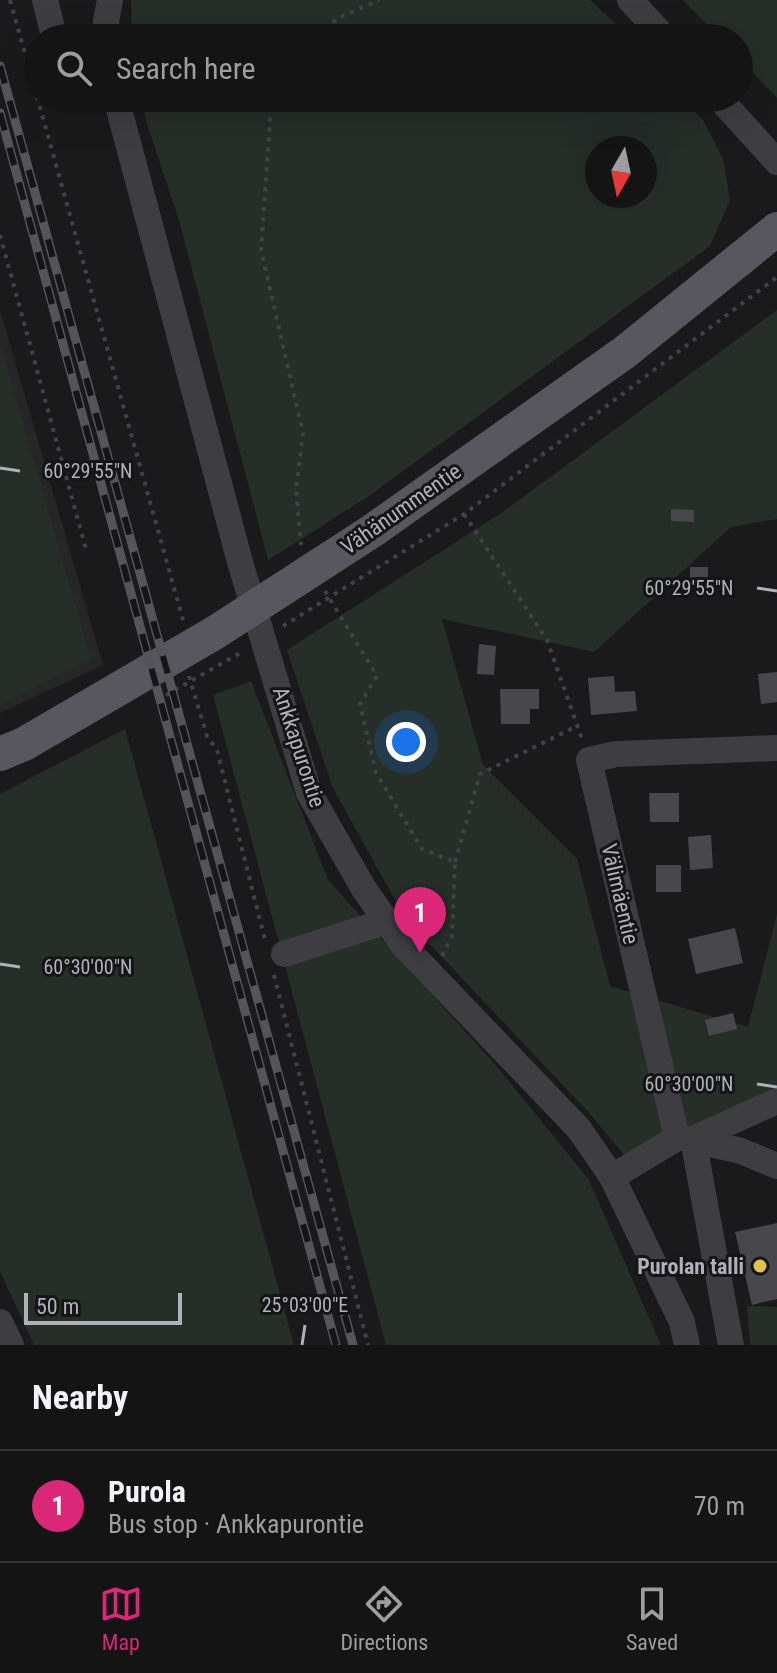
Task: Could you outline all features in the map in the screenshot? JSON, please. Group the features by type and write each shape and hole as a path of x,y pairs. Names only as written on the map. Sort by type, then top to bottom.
{"main road":[{"name":"Vähänummentie","path":"0,754 24,744 216,632 372,531 625,352 777,229"}],"street":[{"path":"45,0 51,24"},
{"path":"106,24 110,0"},
{"path":"630,0 652,24"},
{"name":"Ankkapurontie","path":"120,112 240,562 309,793 357,876 413,955 579,1129 612,1177 682,1322 687,1345"},
{"path":"732,112 777,162"},
{"path":"589,760 616,754 777,748"},
{"name":"Välimäentie","path":"589,760 685,1139 731,1345"},
{"path":"274,956 387,921"},
{"path":"612,1177 685,1139 777,1101"},
{"path":"685,1139 741,1151 777,1166"},
{"path":"0,1322 11,1345"}],"path":[{"path":"10,0 24,55"},
{"path":"330,24 379,0"},
{"path":"41,112 183,621"},
{"path":"0,235 87,553"},
{"path":"378,568 464,514 777,277"},
{"path":"464,514 547,640 589,760"},
{"path":"187,669 207,736 217,750 274,956 368,1345"},
{"path":"455,862 480,774 577,726"}],"shaded area":[{"path":"131,0 590,0 616,24 132,24"},
{"path":"683,0 777,0 777,98 753,73 753,24 706,24"},
{"path":"144,112 695,112 705,123 723,159 730,200 710,246 369,496 268,560 179,220"},
{"path":"0,310 103,665 0,713"},
{"path":"777,310 777,519 731,527 594,652 442,619 483,765 577,859 610,986 748,1027 777,914 777,1091 625,1156 591,1115 405,918 333,788 287,650 503,512"},
{"path":"0,344 91,659 1,705 0,702"},
{"path":"251,681 328,880 500,1070 589,1180 661,1345 386,1345 213,695"},
{"path":"125,729 294,1345 34,1345 0,1271 0,794"},
{"path":"747,1306 777,1307 777,1345 750,1345"}],"building":[{"path":"671,509 694,510 694,522 671,521"},
{"path":"690,567 708,567 708,580 690,581"},
{"path":"479,644 496,646 494,675 477,674"},
{"path":"777,672 777,702 761,704 758,674"},
{"path":"614,676 615,692 635,691 637,711 591,715 588,678"},
{"path":"500,689 539,689 539,709 530,709 530,724 501,724"},
{"path":"649,793 679,793 679,822 650,822"},
{"path":"711,835 713,868 690,870 688,837"},
{"path":"656,865 681,865 681,892 656,892"},
{"path":"735,928 743,963 696,974 688,939"},
{"path":"733,1013 737,1029 709,1036 705,1020"},
{"name":"Purolan talli","path":"777,1223 777,1299 752,1305 735,1232"}],"railway":[{"path":"0,66 353,1345"},
{"path":"0,113 336,1345"}],"place":[{"name":"Purola","path":"420,953"},
{"name":"Purolan talli","path":"760,1266"}]}
